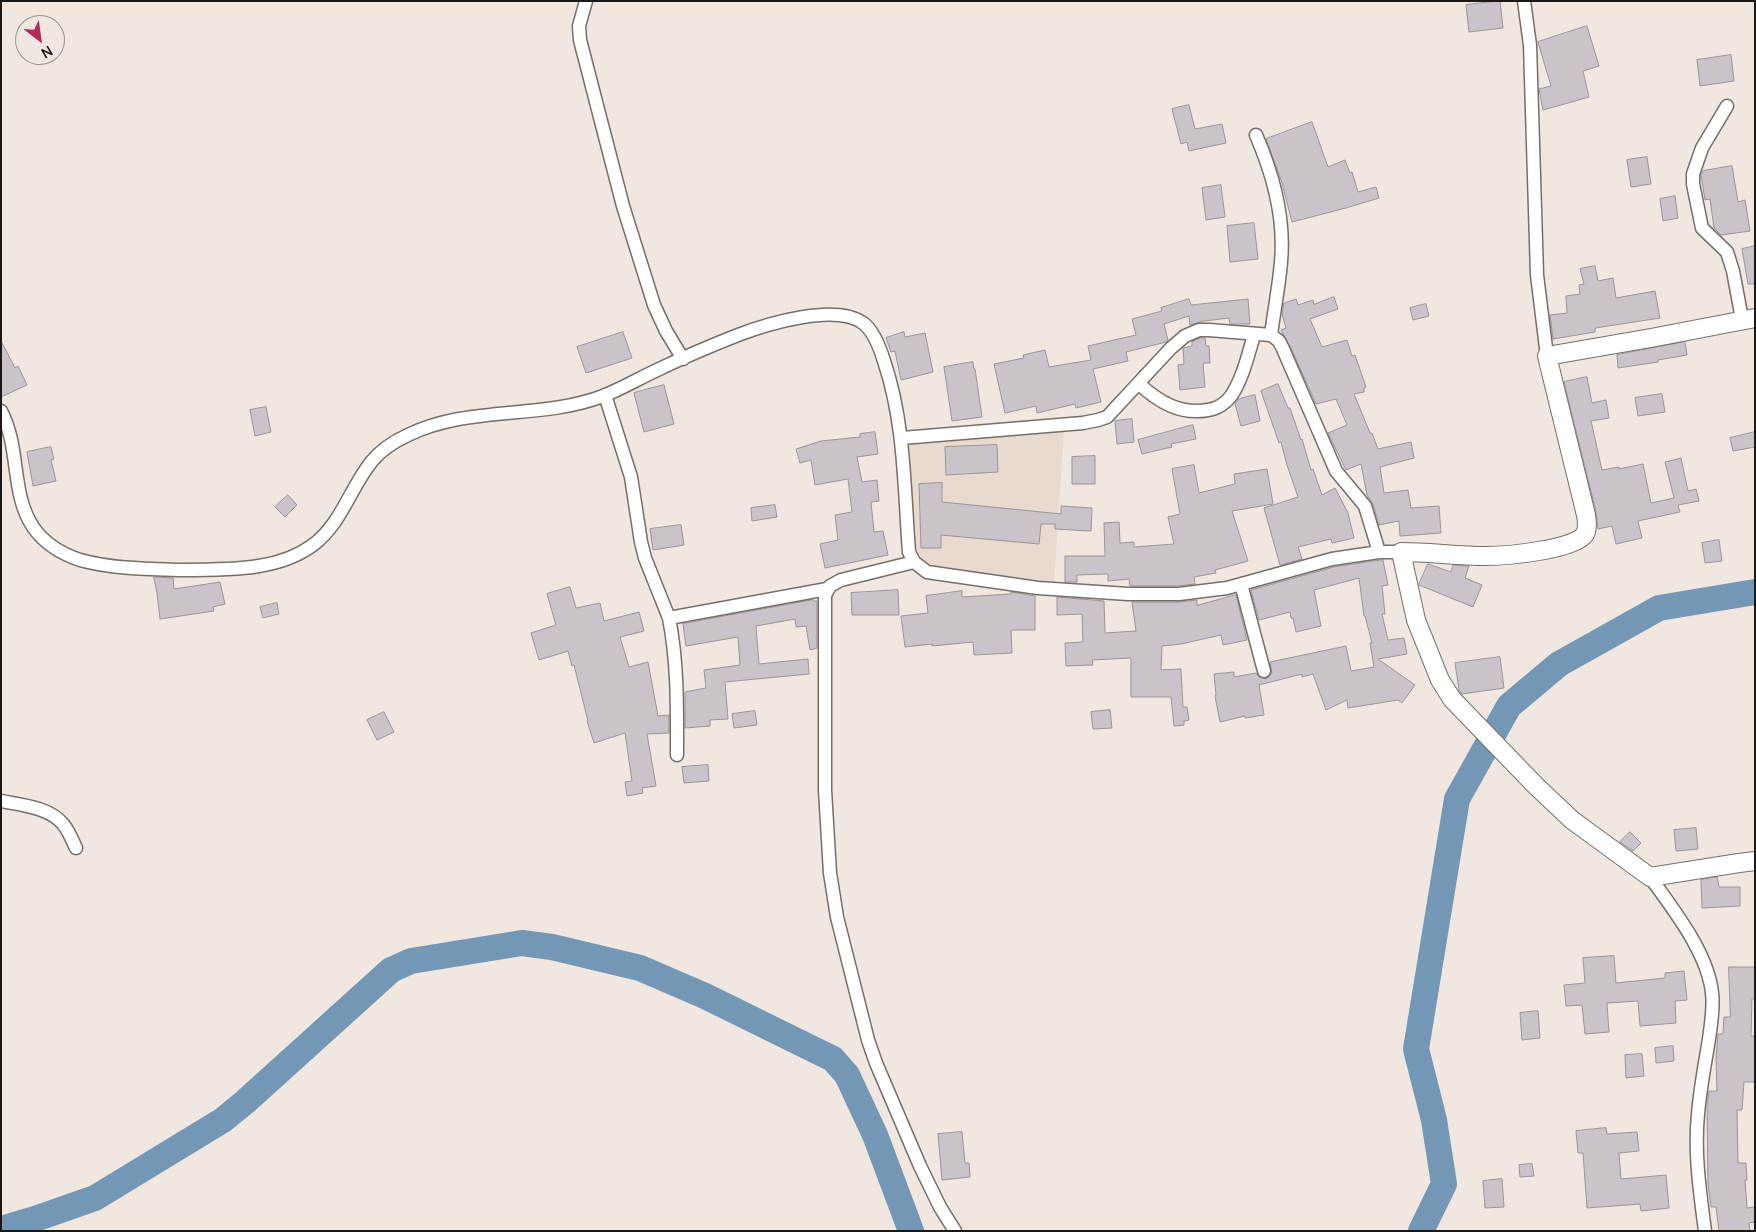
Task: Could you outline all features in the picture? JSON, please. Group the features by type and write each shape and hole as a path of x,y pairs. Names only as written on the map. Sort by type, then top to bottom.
{"street":[{"path":"586,1 579,26 580,40 623,206 654,305 666,331 683,358"},
{"path":"1,411 12,439 21,503 33,527 41,537 60,551 79,559 110,566 160,570 215,570 261,566 290,558 313,545 333,526 371,462 384,449 406,436 450,420 476,415 566,407 606,395 683,358 740,334 778,322 816,314 848,316 862,322 873,334 880,350 894,398 902,438 909,552 914,562 927,572 935,575 1038,588 1128,594 1179,594 1203,592 1241,584 1312,563 1379,552 1488,556 1513,554 1570,544 1586,533 1587,526 1548,356 1537,275 1530,45 1524,1"},
{"path":"1548,356 1748,319 1727,252 1702,228 1693,184 1693,174 1702,148 1728,106"},
{"path":"1256,135 1264,154 1275,194 1282,240 1282,262 1270,335"},
{"path":"902,438 1098,420 1107,416 1171,348 1185,336 1209,330 1270,335 1278,341 1283,349 1336,471 1365,506 1379,552"},
{"path":"1138,384 1165,404 1185,411 1213,410 1230,398 1245,365 1254,335"},
{"path":"606,395 631,477 645,558 669,618 676,667 677,755"},
{"path":"1401,552 1416,620 1440,680 1452,699 1478,728 1572,820 1650,877 1700,954 1712,993 1712,1014 1698,1114 1697,1140 1705,1231"},
{"path":"669,618 827,589 841,580 914,562"},
{"path":"1241,584 1264,671"},
{"path":"827,589 824,600 825,790 830,872 837,917 868,1040 876,1063 920,1166 940,1207 955,1231"},
{"path":"1,801 34,808 58,819 70,835 76,848"},
{"path":"1650,877 1755,861"}],"shaded area":[{"path":"1064,431 1054,583 940,572 917,559 906,445"}],"building":[{"path":"1500,1 1503,28 1469,32 1466,5"},
{"path":"1587,26 1599,66 1583,71 1589,97 1543,110 1539,89 1551,86 1538,42"},
{"path":"1731,55 1734,81 1700,86 1697,60"},
{"path":"1189,105 1195,129 1222,124 1226,143 1189,151 1187,142 1181,144 1172,109"},
{"path":"1312,122 1328,167 1345,160 1350,173 1352,172 1358,192 1376,187 1379,198 1292,222 1282,183 1266,139"},
{"path":"1647,157 1651,184 1631,187 1627,160"},
{"path":"1732,166 1738,202 1745,200 1750,231 1721,235 1714,228 1710,199 1705,200 1701,175 1703,171"},
{"path":"1221,185 1225,217 1206,220 1202,188"},
{"path":"1675,196 1678,218 1663,221 1660,199"},
{"path":"1254,223 1258,259 1230,262 1227,226"},
{"path":"1755,246 1755,284 1748,284 1742,249"},
{"path":"1595,266 1598,281 1613,278 1616,298 1655,291 1660,318 1595,328 1595,332 1553,339 1550,315 1567,313 1566,296 1580,294 1579,285 1584,284 1580,269"},
{"path":"1334,297 1338,309 1310,319 1322,347 1347,340 1352,356 1355,355 1366,387 1364,392 1354,394 1378,449 1411,442 1414,458 1380,467 1384,493 1408,490 1411,508 1439,506 1441,533 1400,536 1399,521 1379,525 1373,504 1367,495 1361,464 1346,470 1328,433 1347,425 1336,399 1316,404 1281,330 1286,328 1282,314 1284,303 1296,299 1298,305 1313,300 1314,304"},
{"path":"1189,299 1191,305 1248,299 1250,324 1230,324 1229,318 1190,325 1189,316 1164,324 1168,340 1166,342 1126,352 1128,361 1093,369 1101,402 1076,408 1075,404 1037,413 1036,406 1005,413 994,364 1024,358 1023,355 1045,350 1049,367 1091,360 1088,346 1136,335 1132,319 1162,311 1161,308"},
{"path":"1426,304 1429,316 1413,320 1410,308"},
{"path":"623,332 632,358 586,373 577,347"},
{"path":"904,332 905,337 925,333 933,372 901,380 895,351 891,352 886,338"},
{"path":"1205,338 1206,346 1209,346 1210,363 1203,363 1205,387 1180,390 1178,365 1184,364 1183,348 1192,346 1192,342"},
{"path":"1,341 15,368 18,366 27,385 1,397"},
{"path":"1685,342 1687,355 1658,360 1658,362 1618,368 1617,355"},
{"path":"973,362 982,417 952,421 944,367"},
{"path":"1587,377 1592,403 1606,400 1609,418 1591,421 1602,470 1643,464 1651,503 1674,498 1665,462 1681,458 1688,491 1696,489 1699,501 1678,505 1680,512 1638,521 1642,538 1616,544 1612,526 1598,529 1596,512 1564,382"},
{"path":"1278,384 1288,408 1290,408 1311,470 1313,469 1322,495 1335,488 1348,513 1354,538 1332,543 1331,539 1298,547 1302,559 1280,565 1264,508 1298,497 1281,442 1279,443 1261,391"},
{"path":"664,385 674,424 644,432 634,393"},
{"path":"1662,394 1665,412 1638,416 1635,398"},
{"path":"1255,395 1260,421 1241,426 1235,404 1239,399"},
{"path":"266,407 271,432 255,436 250,410"},
{"path":"1132,419 1134,442 1117,444 1115,421"},
{"path":"1193,425 1196,439 1171,444 1172,447 1142,454 1138,440"},
{"path":"875,432 878,454 857,457 862,482 877,480 879,501 871,502 874,532 883,531 888,555 825,568 820,544 838,540 835,515 852,512 848,479 815,485 811,460 800,463 796,449 821,441 860,437 860,434"},
{"path":"1755,432 1755,447 1733,451 1730,438"},
{"path":"997,445 998,472 946,475 945,447"},
{"path":"51,447 54,459 51,460 56,481 33,486 27,452"},
{"path":"1095,456 1095,484 1072,484 1072,457"},
{"path":"1194,465 1199,493 1235,484 1234,474 1267,469 1273,504 1232,511 1248,561 1215,570 1216,573 1194,577 1195,584 1178,586 1130,586 1129,579 1108,581 1108,574 1077,575 1077,582 1065,582 1065,556 1105,556 1104,523 1119,522 1120,543 1134,542 1134,547 1174,544 1168,517 1180,514 1172,469"},
{"path":"942,483 942,502 1061,514 1061,506 1092,508 1091,531 1055,529 1055,524 1041,524 1039,544 941,535 941,548 921,548 919,484"},
{"path":"288,495 297,505 285,517 275,507"},
{"path":"775,505 777,517 752,521 751,508"},
{"path":"681,525 684,545 653,550 650,529"},
{"path":"1719,540 1722,561 1705,563 1702,543"},
{"path":"1383,560 1388,585 1382,586 1385,614 1382,614 1388,640 1404,638 1407,654 1378,659 1415,685 1402,703 1398,700 1348,708 1347,700 1326,710 1313,674 1302,677 1302,674 1259,685 1264,715 1245,718 1245,716 1220,722 1215,696 1214,674 1234,672 1234,677 1256,673 1259,677 1266,679 1272,673 1270,662 1346,646 1351,671 1374,667 1370,643 1372,643 1364,616 1359,578 1314,590 1321,626 1296,632 1290,612 1259,620 1251,590 1334,567"},
{"path":"1428,564 1451,572 1453,565 1469,566 1465,578 1482,585 1473,607 1419,585"},
{"path":"154,577 173,578 174,589 220,582 225,604 213,607 214,611 160,619"},
{"path":"570,587 576,608 600,603 604,621 639,612 644,631 620,637 629,667 648,662 658,716 669,715 669,733 647,734 656,786 642,788 643,793 627,796 625,782 632,781 625,733 594,743 574,665 572,666 568,651 539,660 531,633 556,625 547,594"},
{"path":"898,590 899,615 852,615 851,593"},
{"path":"962,591 962,597 1011,594 1011,592 1035,596 1035,630 1011,630 1012,653 974,655 973,642 905,647 901,616 928,613 926,596"},
{"path":"1236,595 1247,640 1223,645 1221,635 1181,644 1162,646 1161,670 1181,669 1183,707 1187,707 1189,720 1184,721 1184,725 1174,726 1171,697 1131,697 1131,658 1092,660 1093,665 1066,666 1065,643 1083,642 1082,614 1057,615 1057,597 1104,601 1105,633 1136,631 1132,602 1197,600 1197,605"},
{"path":"813,600 817,601 817,648 810,650 806,626 796,627 795,619 756,626 759,664 808,659 809,674 725,682 728,719 710,720 710,726 685,728 685,692 706,688 704,670 740,665 738,637 686,646 683,624"},
{"path":"277,603 279,614 263,618 260,607"},
{"path":"1500,657 1504,688 1462,694 1460,692 1455,663"},
{"path":"1110,710 1112,728 1093,729 1091,712"},
{"path":"755,711 757,725 734,728 732,714"},
{"path":"384,712 394,732 377,740 367,720"},
{"path":"708,765 709,781 684,783 682,767"},
{"path":"1696,828 1698,849 1676,851 1674,830"},
{"path":"1630,832 1641,843 1633,851 1620,842"},
{"path":"1717,877 1719,887 1740,887 1740,906 1702,908 1701,880"},
{"path":"1614,956 1616,983 1665,978 1665,973 1684,971 1687,1000 1675,1001 1676,1023 1640,1026 1638,1001 1607,1003 1609,1032 1585,1034 1582,1005 1566,1006 1564,985 1585,983 1583,958"},
{"path":"1729,967 1755,967 1755,999 1752,999 1751,1036 1755,1036 1755,1082 1744,1082 1742,1110 1737,1110 1738,1163 1746,1163 1747,1208 1755,1207 1755,1222 1749,1223 1750,1231 1719,1231 1716,1207 1711,1207 1708,1184 1707,1105 1709,1091 1717,1091 1716,1056 1718,1034 1723,1034 1724,1017 1730,1017"},
{"path":"1538,1011 1540,1038 1522,1040 1520,1013"},
{"path":"1673,1046 1674,1061 1656,1063 1655,1048"},
{"path":"1642,1054 1644,1076 1626,1078 1625,1055"},
{"path":"1606,1128 1607,1134 1637,1132 1639,1151 1619,1153 1621,1179 1666,1175 1669,1208 1641,1211 1640,1204 1587,1208 1583,1153 1578,1153 1576,1131"},
{"path":"962,1132 965,1163 969,1163 970,1177 942,1180 938,1134"},
{"path":"1532,1164 1534,1176 1520,1177 1519,1165"},
{"path":"1502,1179 1504,1207 1485,1208 1483,1181"}],"waterway":[{"path":"1421,1231 1444,1184 1434,1120 1416,1049 1457,799 1509,706 1559,664 1659,608 1755,592"},
{"path":"1,1229 95,1198 223,1120 391,970 411,961 522,943 552,947 640,968 705,996 833,1059 847,1075 875,1135 911,1231"}]}
